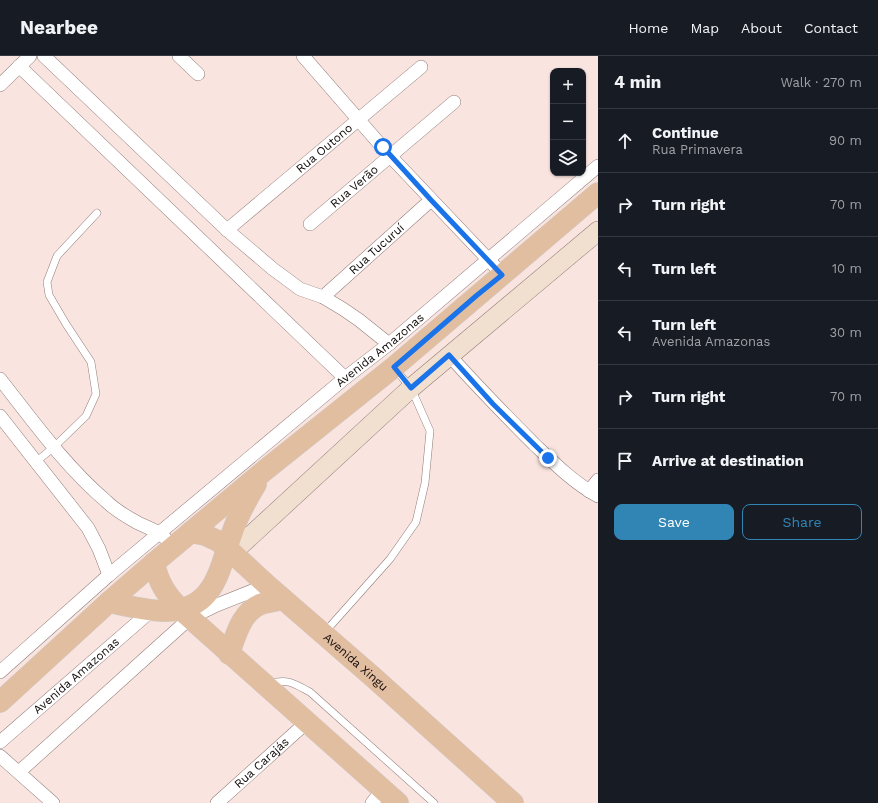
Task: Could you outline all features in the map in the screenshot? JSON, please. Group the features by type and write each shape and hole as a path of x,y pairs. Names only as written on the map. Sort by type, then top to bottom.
{"main road":[{"path":"0,702 109,602 154,563 167,540 191,532 264,471 394,367 598,193"},
{"path":"109,602 152,610 185,613 205,596 213,586 230,550 241,510 264,471"},
{"name":"Avenida Xingu","path":"191,532 205,536 230,550 267,585 513,803"},
{"path":"154,563 162,586 169,597 229,654 307,722 384,798"},
{"path":"229,654 244,616 262,604 283,599"}],"street":[{"path":"0,85 30,56"},
{"path":"44,56 227,230 292,284 306,292 323,297 360,320 390,344"},
{"path":"179,56 198,74"},
{"path":"303,56 391,156 502,275"},
{"path":"19,66 345,378"},
{"name":"Rua Outono","path":"227,230 421,67"},
{"name":"Rua Verão","path":"310,224 454,102"},
{"name":"Avenida Amazonas","path":"109,575 167,540 345,378 390,344 487,259 598,166"},
{"name":"Rua Tucuruí","path":"323,297 431,200"},
{"path":"230,550 449,355 598,231"},
{"path":"449,355 493,404 548,458 572,479 594,494 598,480"},
{"path":"0,379 54,447 90,486 121,513 167,540"},
{"path":"0,416 37,461 88,528 100,549 109,575 0,672"},
{"path":"19,772 185,613 217,605 267,585"},
{"name":"Avenida Amazonas","path":"0,742 152,610"},
{"name":"Rua Carajás","path":"217,803 307,722"},
{"path":"0,756 53,803"}],"lane":[{"path":"37,461 86,416 96,394 91,362 48,295 47,282 57,256 97,213"},
{"path":"323,634 390,559 416,522 425,483 430,431 411,388 394,367"},
{"path":"264,684 282,681 290,682 310,692 434,803"}],"route":[{"path":"383,147 502,275 394,367 411,388 449,355 493,404 548,458"}]}
